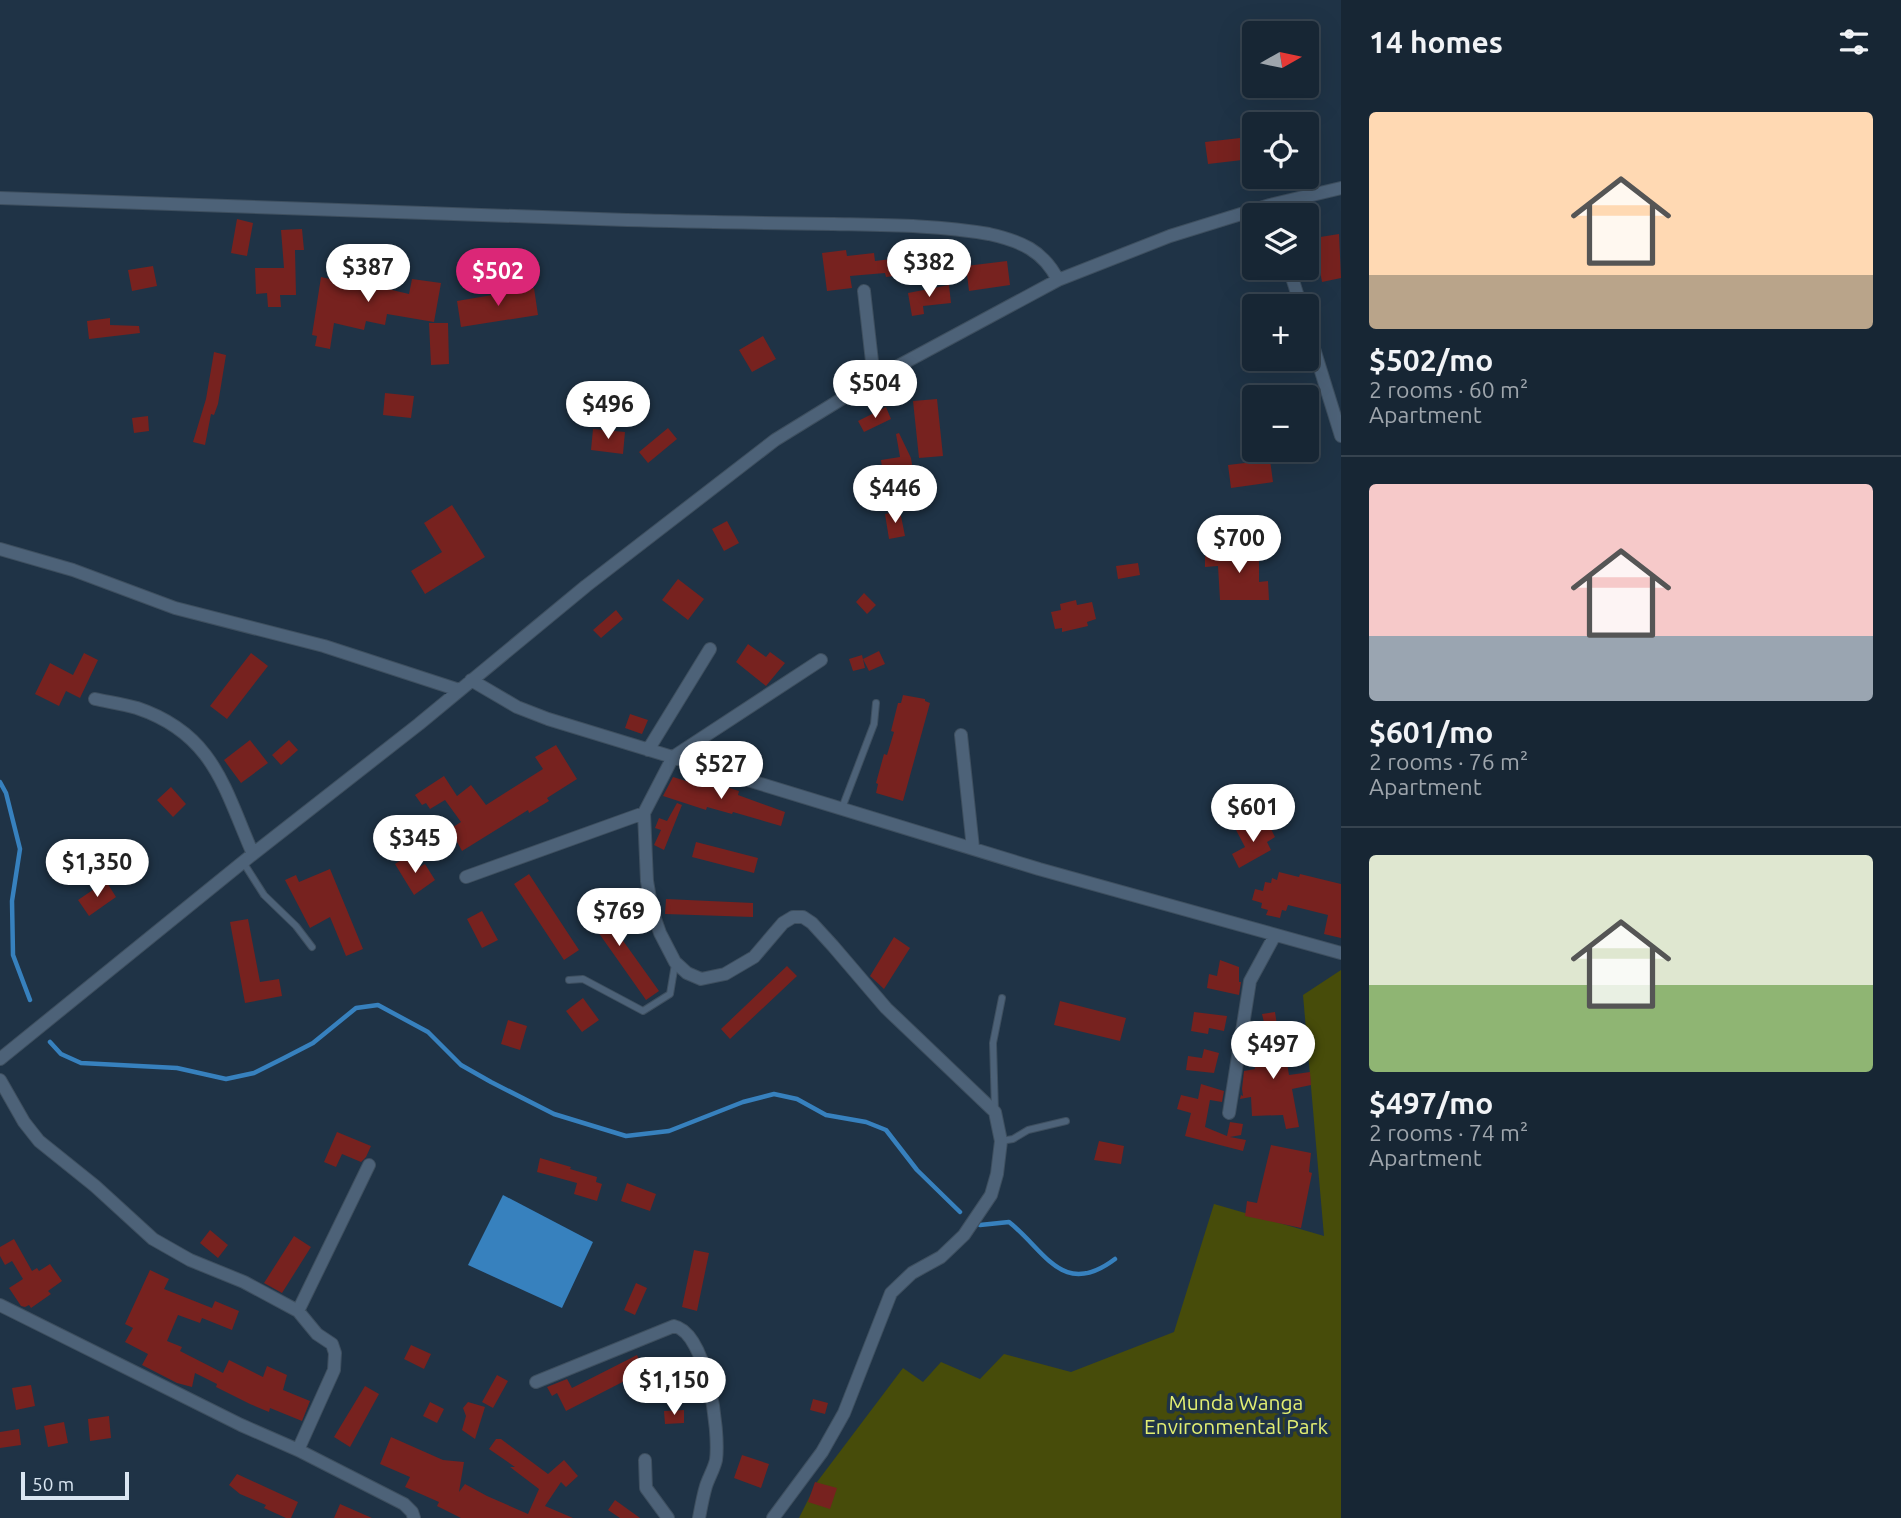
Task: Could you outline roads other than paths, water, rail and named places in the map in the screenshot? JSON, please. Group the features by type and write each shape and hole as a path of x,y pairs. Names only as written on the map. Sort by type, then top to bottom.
{"street":[{"path":"1294,203 1341,188"},
{"path":"0,198 629,220 887,225 987,234 1009,239 1043,256 1058,280"},
{"path":"2,1054 586,586 775,440 874,379 1058,280 1170,236 1242,218"},
{"path":"864,291 874,379"},
{"path":"1319,365 1341,436"},
{"path":"0,549 73,570 175,608 324,646 459,690"},
{"path":"648,750 710,649"},
{"path":"773,1518 822,1452 844,1413 891,1293 912,1273 941,1256 964,1235 991,1195 1001,1141 995,1112 887,1008 826,938 803,917 793,917 783,923 754,957 725,974 701,979 687,973 675,962 660,933 652,910 647,881 644,813 673,757 821,660"},
{"path":"471,680 517,707 548,719 1040,869 1341,953"},
{"path":"95,699 136,708 160,718 190,737 204,750 214,766 248,858"},
{"path":"961,735 973,848"},
{"path":"466,877 644,813"},
{"path":"1229,1113 1250,981 1275,936"},
{"path":"0,1080 24,1122 39,1141 95,1186 153,1240 190,1260 244,1282 298,1311 317,1334 332,1344 335,1353 334,1370 298,1450"},
{"path":"298,1311 369,1165"},
{"path":"0,1305 404,1504 414,1518"},
{"path":"536,1381 674,1326 683,1328 690,1336 705,1372 717,1432 715,1463 706,1486 699,1518"},
{"path":"645,1460 646,1488 668,1518"}],"lane":[{"path":"842,808 874,724 876,703"},
{"path":"248,858 264,895 296,926 312,947"},
{"path":"569,980 583,979 643,1011 670,994 675,962"},
{"path":"995,1112 993,1043 1002,998"},
{"path":"1001,1141 1013,1139 1028,1130 1066,1121"}],"water":[{"path":"503,1195 593,1242 562,1308 468,1265"}],"waterway":[{"path":"0,782 6,793 20,849 12,901 13,955 30,1000"},
{"path":"50,1042 61,1054 81,1063 177,1068 226,1079 254,1073 313,1043 356,1008 378,1005 428,1032 461,1065 491,1082 554,1114 626,1136 669,1131 743,1102 774,1094 797,1099 826,1115 866,1122 886,1130 917,1170 960,1212"},
{"path":"980,1225 1009,1222 1044,1257 1068,1272 1081,1274 1097,1270 1115,1259"}],"park label":[{"name":"Munda Wanga Environmental Park","path":"1236,1414"}]}
